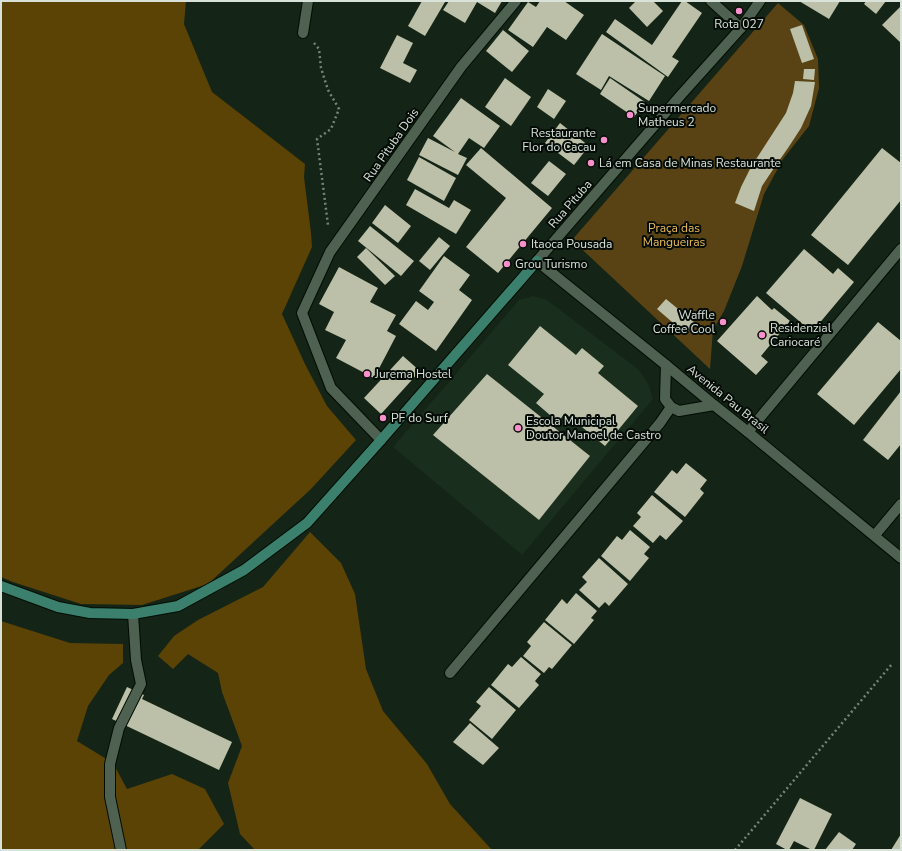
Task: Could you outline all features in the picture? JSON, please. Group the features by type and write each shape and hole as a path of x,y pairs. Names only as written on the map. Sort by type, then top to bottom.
{"street":[{"path":"304,33 308,1"},
{"name":"Rua Pituba Dois","path":"381,440 331,388 302,313 330,252 461,67 516,1"},
{"path":"711,1 741,28"},
{"name":"Rua Pituba","path":"1,586 58,607 90,614 133,614 178,606 244,570 307,523 741,28 760,1"},
{"path":"748,432 901,249"},
{"name":"Avenida Pau Brasil","path":"537,261 901,558"},
{"path":"666,365 665,399 671,407 679,411 714,405"},
{"path":"450,673 660,423 671,407"},
{"path":"874,535 901,504"},
{"path":"121,850 110,797 110,764 119,728 141,684 136,660 133,614"}],"path":[{"path":"304,33 319,49 321,68 328,90 339,109 331,129 317,139 328,225"},
{"path":"735,850 892,664"}],"shaded area":[{"path":"1,1 186,1 184,24 212,92 305,164 304,177 312,247 282,314 305,364 327,406 356,440 311,489 208,584 142,605 81,604 1,577"},
{"name":"Escola Municipal Doutor Manoel de Castro","path":"533,296 547,300 638,369 648,383 653,399 522,555 393,447 519,300"},
{"path":"310,532 341,563 355,594 366,669 383,711 427,764 450,804 492,850 255,850 240,834 228,783 242,746 222,692 218,673 188,654 173,669 158,656 174,636 198,620 263,587"},
{"path":"1,621 70,643 123,644 123,663 109,675 88,706 77,741 113,763 127,789 172,774 205,789 224,824 198,850 1,850"}],"green space":[{"name":"Praça das Mangueiras","path":"778,3 804,25 818,59 819,88 809,126 783,159 764,194 742,266 724,311 713,330 710,369 572,240"}],"building":[{"path":"422,1 445,2 425,36 408,26"},
{"path":"449,1 502,1 495,13 477,2 465,23 443,10"},
{"path":"540,1 564,1 584,15 566,40 547,27 533,47 508,30 528,2 536,7"},
{"path":"636,1 653,1 663,11 647,27 629,8"},
{"path":"682,1 685,1 702,13 672,57 679,61 668,77 606,32 615,19 652,45"},
{"path":"799,1 840,1 829,19"},
{"path":"866,1 886,1 876,14 864,4"},
{"path":"901,6 901,43 882,25"},
{"path":"802,25 814,59 802,63 790,29"},
{"path":"503,30 529,51 512,72 486,51"},
{"path":"602,34 665,76 649,101 609,76 601,90 576,74"},
{"path":"397,35 413,43 403,63 417,70 410,83 380,68"},
{"path":"804,69 815,69 814,80 803,79"},
{"path":"505,78 531,97 511,126 485,107"},
{"path":"610,78 645,102 634,117 600,94"},
{"path":"795,81 815,82 811,106 801,128 762,186 754,211 735,203 751,167 786,113 793,93"},
{"path":"548,89 566,101 554,119 537,107"},
{"path":"461,98 500,126 484,148 469,138 458,154 467,158 458,175 419,155 428,138 455,152 433,136"},
{"path":"560,123 589,146 574,165 545,143"},
{"path":"481,148 552,208 498,273 466,247 506,198 466,165"},
{"path":"882,148 901,163 901,200 848,265 811,235"},
{"path":"419,157 456,178 444,201 407,180"},
{"path":"549,161 566,174 548,196 531,183"},
{"path":"415,189 449,208 454,200 471,210 456,234 406,205"},
{"path":"385,205 411,226 398,243 372,223"},
{"path":"370,226 414,261 401,276 358,241"},
{"path":"439,237 450,246 430,270 419,261"},
{"path":"366,248 395,276 385,285 357,257"},
{"path":"804,249 833,274 838,268 854,282 812,332 766,293"},
{"path":"444,256 470,275 459,290 472,300 436,351 399,324 416,301 428,310 434,302 419,291"},
{"path":"339,267 378,288 370,302 396,315 387,331 396,336 374,378 336,358 346,340 325,330 334,312 319,304"},
{"path":"757,296 772,310 774,308 790,321 761,356 768,362 756,375 717,341"},
{"path":"666,299 695,323 686,334 657,309"},
{"path":"878,322 901,341 901,369 854,425 817,394"},
{"path":"540,326 576,355 582,348 604,366 598,373 638,406 605,446 565,413 558,422 536,403 544,394 508,365"},
{"path":"403,356 420,371 381,414 364,398"},
{"path":"487,374 590,456 539,520 433,435"},
{"path":"901,391 901,444 888,460 863,440"},
{"path":"686,463 707,480 700,489 704,493 685,517 654,492 672,470 677,474"},
{"path":"652,495 683,521 666,540 660,535 653,543 633,526 641,517 637,513"},
{"path":"630,530 650,547 644,554 649,558 630,581 601,556 617,536 622,540"},
{"path":"599,558 628,584 609,606 605,602 599,608 579,590 587,582 582,577"},
{"path":"576,593 597,611 591,618 594,620 574,644 545,620 562,599 567,604"},
{"path":"544,622 572,645 552,669 549,667 544,673 523,656 531,646 527,642"},
{"path":"521,657 541,674 535,681 539,685 519,708 491,685 508,664 512,667"},
{"path":"127,687 144,695 142,699 232,742 219,770 112,719"},
{"path":"489,687 516,710 492,739 469,720 481,706 476,702"},
{"path":"470,723 499,748 483,765 453,742"},
{"path":"800,798 832,814 814,850 794,841 789,850 776,844"},
{"path":"839,832 856,844 852,850 825,850"},
{"path":"901,834 901,850 891,850"}],"place":[{"name":"Rota 027","path":"739,11"},
{"name":"Supermercado Matheus 2","path":"630,115"},
{"name":"Restaurante Flor do Cacau","path":"604,140"},
{"name":"Lá em Casa de Minas Restaurante","path":"591,163"},
{"name":"Itaoca Pousada","path":"523,244"},
{"name":"Grou Turismo","path":"507,264"},
{"name":"Waffle Coffee Cool","path":"723,322"},
{"name":"Residenzial Cariocaré","path":"762,335"},
{"name":"Jurema Hostel","path":"367,374"},
{"name":"PF do Surf","path":"383,418"},
{"name":"Escola Municipal Doutor Manoel de Castro","path":"518,428"}]}
